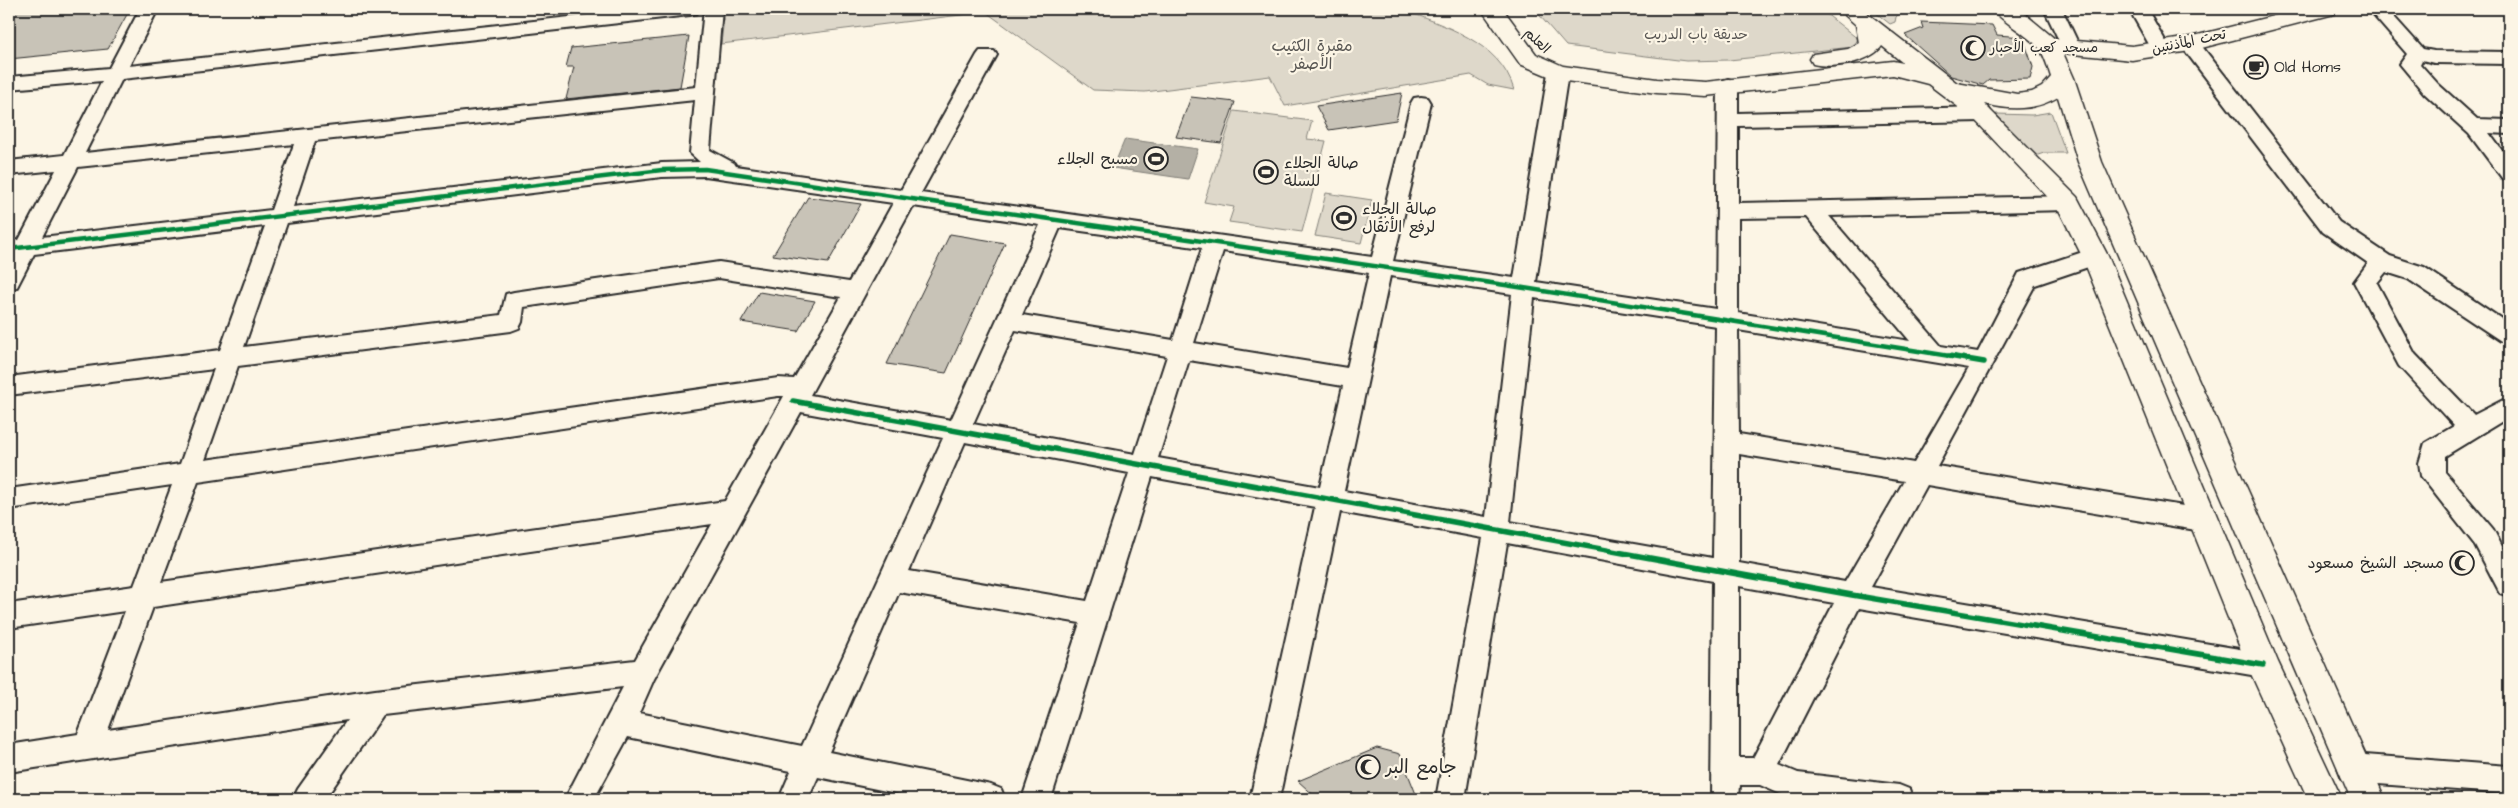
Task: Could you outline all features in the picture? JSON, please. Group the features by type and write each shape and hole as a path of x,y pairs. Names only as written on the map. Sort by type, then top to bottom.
{"main road":[{"name":"العلم","path":"1492,9 1528,59 1560,63"},
{"name":"العلم","path":"1506,9 1560,63"},
{"path":"2003,9 2060,46 2064,78 2090,162 2352,768 2368,799"},
{"name":"تحت المأذنتين","path":"2060,46 2132,53 2161,49 2190,44 2326,9"},
{"path":"1560,63 1693,74 1853,55 1871,46 1858,16"},
{"path":"1858,16 1982,114 2068,203 2095,256 2263,666 2325,799"},
{"path":"1560,63 1657,86 1705,89 1893,68 1993,99 2027,101 2049,93 2064,78"}],"street":[{"path":"9,281 18,248 71,162 149,9"},
{"path":"9,82 115,74 690,9"},
{"path":"713,9 700,153 735,173"},
{"path":"2053,9 2060,46"},
{"path":"2138,9 2161,49"},
{"path":"2377,9 2417,53 2434,57 2509,58"},
{"path":"2190,44 2331,227 2382,262 2416,273 2509,335"},
{"path":"2417,53 2415,59 2410,64 2418,76 2446,104 2472,125 2495,158 2509,173"},
{"path":"579,799 621,722 643,672 731,511 987,55"},
{"path":"1450,799 1497,529 1524,287 1560,63"},
{"path":"1725,799 1728,85"},
{"path":"9,168 706,92"},
{"path":"1264,799 1381,266 1421,103"},
{"path":"1727,120 1982,114"},
{"path":"2472,125 2509,127"},
{"path":"88,746 188,474 227,358 307,136"},
{"path":"18,248 662,170 706,168 1053,220 1524,287 1726,318 1984,362"},
{"path":"1727,211 2068,203"},
{"path":"1812,210 1934,354"},
{"path":"793,799 1053,220"},
{"path":"1037,799 1215,243"},
{"path":"1760,771 1852,595 1984,362 2028,279 2095,256"},
{"path":"2382,262 2365,282 2408,360 2471,428"},
{"path":"9,386 511,322 514,300 719,270 855,291"},
{"path":"1009,321 1356,379"},
{"path":"9,499 778,387 796,394 957,431 1725,570 1852,595 2263,666"},
{"path":"2509,406 2434,450 2431,464 2433,476 2484,537 2509,583"},
{"path":"1726,442 2202,520"},
{"path":"9,616 731,511"},
{"path":"892,578 1096,614"},
{"path":"9,758 375,703 643,672"},
{"path":"308,799 375,703"},
{"path":"621,722 991,799"},
{"path":"2352,768 2509,780"},
{"path":"1725,772 1760,771 1796,787 1899,799"}],"green space":[{"name":"مقبرة الكثيب الأصفر","path":"725,9 1402,9 1452,29 1483,47 1507,73 1514,90 1488,85 1471,75 1285,106 1270,76 1145,92 1093,90 986,12 721,44"},
{"name":"حديقة باب الدريب","path":"1534,9 1820,9 1858,39 1853,47 1729,60 1686,61 1566,46"},
{"path":"1871,9 1904,9 1896,17 1895,22 1890,24"},
{"name":"صالة الجلاء للسلة","path":"1234,111 1312,121 1307,139 1326,141 1302,232 1229,222 1234,207 1204,202"},
{"path":"2051,112 2066,153 2044,153 2035,156 1996,114 2032,115"},
{"name":"صالة الجلاء لرفع الأثقال","path":"1326,193 1372,200 1361,243 1315,236"}],"shaded area":[{"name":"مسبح الجلاء","path":"1125,139 1198,149 1188,179 1113,168"}],"building":[{"path":"9,9 130,9 108,49 9,59"},
{"name":"مسجد كعب الأحبار","path":"1921,22 1992,25 1997,35 2023,37 2033,67 2030,79 1989,80 1983,85 1951,76 1905,35 1923,28"},
{"path":"689,36 680,87 566,99 574,67 566,67 571,48"},
{"path":"1402,93 1396,120 1329,130 1316,106"},
{"path":"1191,97 1235,102 1221,143 1176,137"},
{"path":"808,197 861,204 828,263 773,255"},
{"path":"950,234 1005,243 946,373 887,364"},
{"path":"759,292 815,301 798,331 741,322"},
{"name":"جامع البر","path":"1377,748 1400,754 1418,799 1318,799 1298,781"}],"cycle path":[{"path":"9,249 662,170 705,169 1505,285 1984,362"},
{"path":"793,401 1852,595 2263,665"}],"place":[{"name":"مسجد كعب الأحبار","path":"1973,48"},
{"name":"Old Homs","path":"2256,67"},
{"name":"مسبح الجلاء","path":"1156,159"},
{"name":"صالة الجلاء للسلة","path":"1266,172"},
{"name":"صالة الجلاء لرفع الأثقال","path":"1344,218"},
{"name":"مسجد الشيخ مسعود","path":"2462,563"},
{"name":"جامع البر","path":"1368,767"}]}
